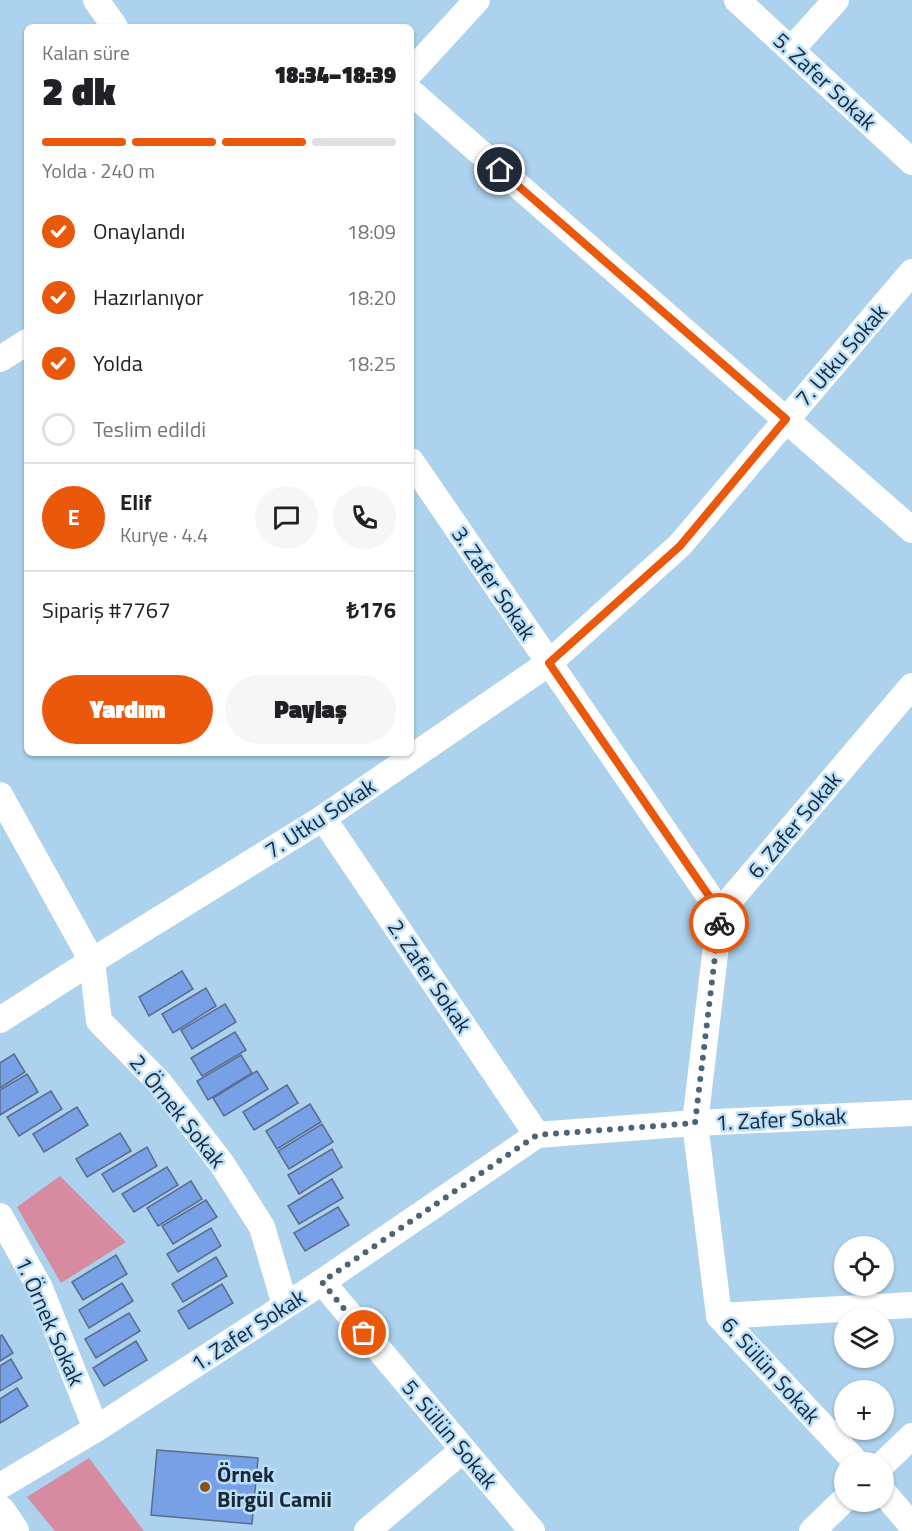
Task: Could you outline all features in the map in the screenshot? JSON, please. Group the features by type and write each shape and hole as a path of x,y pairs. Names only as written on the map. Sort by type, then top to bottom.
{"street":[{"path":"414,69 477,0"},
{"name":"5. Zafer Sokak","path":"737,0 912,162"},
{"path":"791,50 836,0"},
{"path":"100,2 113,24"},
{"path":"414,95 912,530"},
{"name":"7. Utku Sokak","path":"414,756 549,663 680,546 912,272"},
{"name":"3. Zafer Sokak","path":"414,465 720,912"},
{"name":"6. Zafer Sokak","path":"720,912 912,686"},
{"name":"7. Utku Sokak","path":"0,1020 323,818 413,756"},
{"name":"2. Örnek Sokak","path":"0,795 92,961 99,1021 159,1082 222,1164 262,1227 285,1305"},
{"name":"2. Zafer Sokak","path":"323,818 537,1135"},
{"path":"695,1123 720,912"},
{"name":"1. Zafer Sokak","path":"0,1486 96,1429 322,1282 537,1135 695,1123 912,1113"},
{"name":"6. Sülün Sokak","path":"695,1123 719,1316 847,1452"},
{"name":"1. Örnek Sokak","path":"0,1216 40,1288 96,1429"},
{"name":"5. Sülün Sokak","path":"322,1282 532,1531"},
{"path":"719,1316 912,1305"},
{"path":"894,1453 912,1436"},
{"path":"367,1531 463,1450"},
{"path":"894,1505 912,1526"},
{"path":"812,1531 834,1510"},
{"path":"0,1512 13,1531"}],"shaded area":[{"path":"60,1176 126,1242 61,1283 17,1207"},
{"path":"89,1458 144,1531 55,1531 27,1497"}],"building":[{"path":"182,971 193,989 149,1016 139,997"},
{"path":"206,988 216,1006 173,1033 162,1014"},
{"path":"225,1004 236,1022 192,1049 181,1030"},
{"path":"235,1032 246,1050 202,1076 191,1058"},
{"path":"14,1054 25,1072 0,1088 0,1063"},
{"path":"241,1055 252,1073 208,1100 197,1081"},
{"path":"257,1071 268,1089 224,1116 213,1098"},
{"path":"27,1074 38,1092 0,1115 0,1090"},
{"path":"287,1085 298,1103 254,1130 243,1112"},
{"path":"51,1091 62,1109 19,1136 7,1117"},
{"path":"310,1104 321,1122 277,1149 266,1131"},
{"path":"77,1107 88,1125 44,1152 33,1134"},
{"path":"322,1124 333,1142 289,1169 278,1151"},
{"path":"120,1133 131,1151 87,1177 76,1159"},
{"path":"147,1147 157,1166 113,1192 102,1174"},
{"path":"332,1149 342,1167 299,1194 288,1175"},
{"path":"167,1167 178,1185 134,1212 122,1194"},
{"path":"332,1179 343,1198 299,1224 288,1206"},
{"path":"191,1181 202,1199 158,1226 147,1208"},
{"path":"206,1200 217,1217 173,1244 162,1226"},
{"path":"338,1207 349,1225 305,1251 294,1233"},
{"path":"211,1228 221,1246 178,1272 167,1254"},
{"path":"116,1255 127,1274 83,1300 72,1282"},
{"path":"216,1257 227,1276 183,1302 172,1284"},
{"path":"122,1283 133,1301 89,1328 79,1310"},
{"path":"222,1284 233,1303 189,1329 178,1311"},
{"path":"129,1313 140,1331 96,1358 85,1339"},
{"path":"2,1335 13,1353 0,1361 0,1336"},
{"path":"136,1341 147,1360 104,1386 93,1368"},
{"path":"11,1359 22,1378 0,1391 0,1366"},
{"path":"17,1388 28,1406 0,1423 0,1399"},
{"name":"Örnek Birgül Camii","path":"157,1450 258,1458 252,1524 151,1515"}],"way so far":[{"path":"364,1333 322,1282 537,1135 695,1123 719,923"}],"place":[{"name":"Örnek Birgül Camii","path":"205,1487"}],"route":[{"path":"500,170 786,419 680,546 549,663 720,912 719,923"}]}
